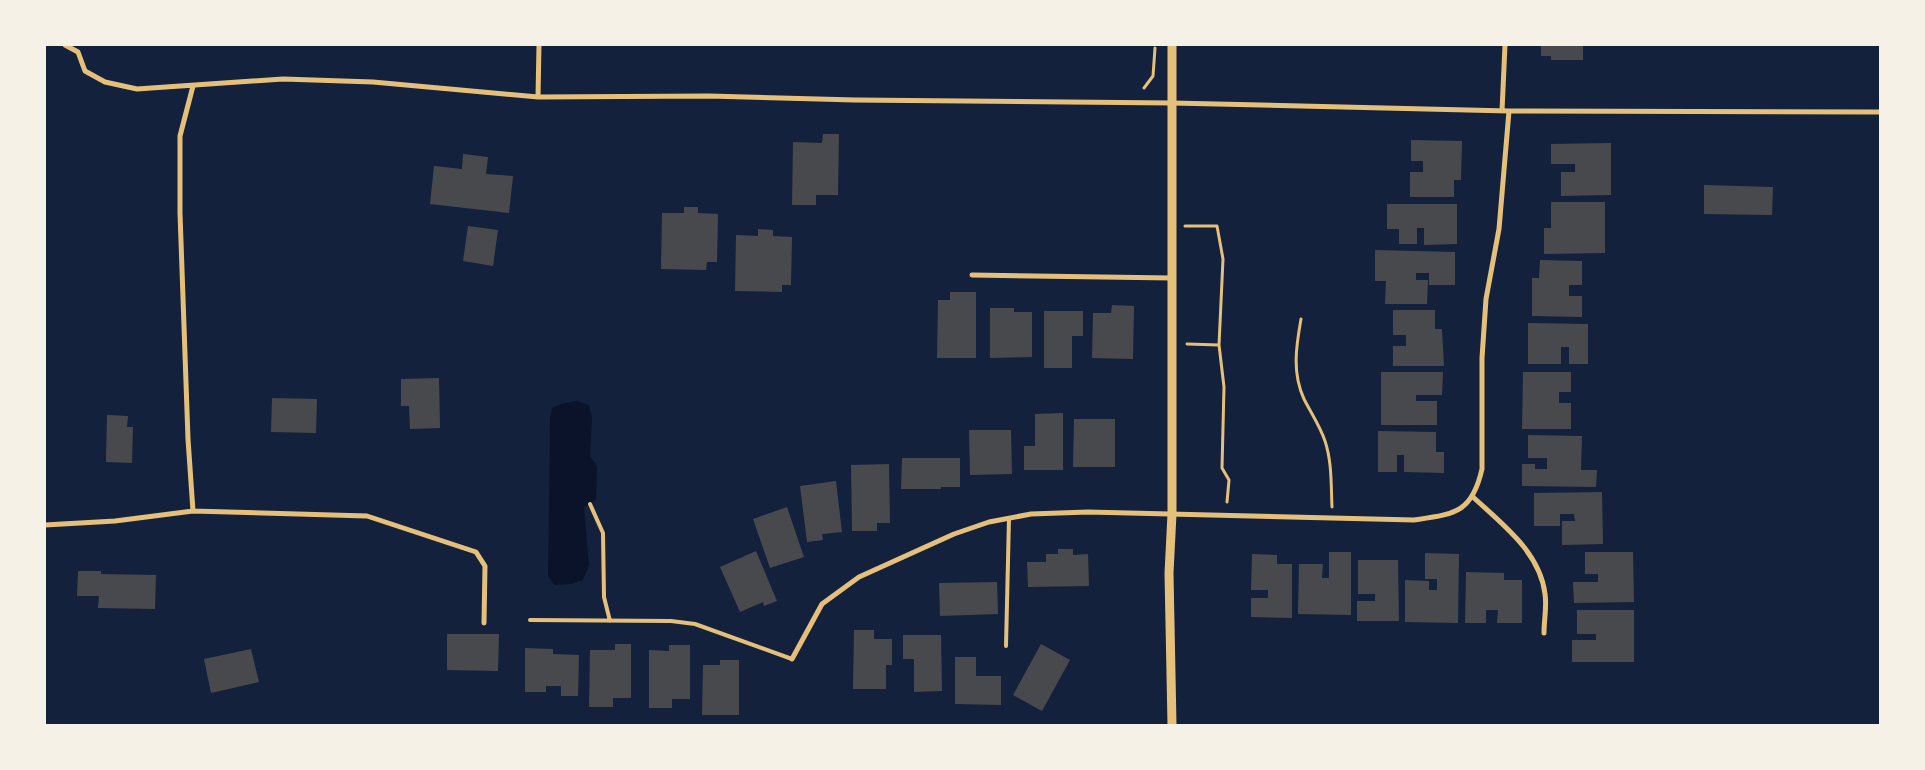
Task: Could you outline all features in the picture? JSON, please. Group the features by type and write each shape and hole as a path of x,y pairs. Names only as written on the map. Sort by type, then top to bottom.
{"street":[{"path":"66,45 78,52 85,71 105,82 138,89 292,79 373,82 538,97 709,96 855,100 1172,103 1506,111 1880,112"},
{"path":"538,97 539,45"},
{"path":"1172,45 1172,514 1169,573 1172,725"},
{"path":"792,659 822,604 859,577 954,534 989,522 1031,514 1088,512 1414,520 1448,515 1464,507 1473,496 1482,469 1482,358 1486,299 1499,229 1506,111 1505,45"},
{"path":"193,86 180,136 180,213 188,439 193,511"},
{"path":"972,275 1172,278"},
{"path":"1473,496 1524,546 1540,572 1546,595 1544,633"},
{"path":"45,525 115,521 193,511 367,516 476,552 485,566 484,623"}],"lane":[{"path":"590,504 603,533 604,598 610,621"},
{"path":"1006,646 1009,518"},
{"path":"530,620 671,621 696,624 792,659"}],"path":[{"path":"1144,88 1153,76 1156,45"},
{"path":"1172,226 1217,226 1223,259 1219,345 1224,387 1222,468 1229,480 1226,515"},
{"path":"1301,320 1296,354 1297,377 1304,399 1321,429 1326,443 1330,464 1332,517"},
{"path":"1172,344 1219,345"}],"water":[{"path":"576,401 589,405 592,418 590,456 597,466 596,500 584,507 589,565 583,580 571,584 554,585 548,576 550,418 552,408"}],"building":[{"path":"1541,45 1583,45 1583,60 1551,60 1551,56 1541,56"},
{"path":"823,134 839,134 838,195 816,195 816,205 792,205 793,142 822,143"},
{"path":"1411,140 1462,141 1461,180 1454,180 1454,197 1410,197 1410,172 1423,172 1423,161 1411,161"},
{"path":"1611,143 1611,195 1561,196 1561,172 1575,172 1575,164 1551,164 1551,144"},
{"path":"463,154 488,157 486,174 513,176 509,213 430,204 434,166 462,169"},
{"path":"1704,185 1773,187 1772,215 1704,214"},
{"path":"1551,202 1605,202 1605,253 1544,254 1544,228 1551,228"},
{"path":"1387,204 1457,204 1457,244 1424,245 1424,228 1417,228 1417,244 1399,244 1399,229 1387,229"},
{"path":"684,207 698,207 698,213 718,214 717,262 707,262 706,270 661,269 662,213 684,213"},
{"path":"468,226 498,230 493,266 463,261"},
{"path":"758,229 773,230 773,236 792,237 791,285 782,285 782,292 735,291 736,235 758,236"},
{"path":"1375,250 1455,252 1455,285 1429,285 1429,273 1416,273 1416,280 1428,280 1427,304 1385,304 1386,281 1375,281"},
{"path":"1540,260 1582,261 1582,285 1569,285 1569,296 1582,296 1582,317 1532,316 1532,278 1539,278"},
{"path":"950,292 976,292 976,358 937,358 938,300 950,300"},
{"path":"1112,305 1134,306 1133,359 1092,358 1093,313 1111,313"},
{"path":"990,308 1014,308 1014,312 1032,312 1032,357 990,358"},
{"path":"1393,310 1435,310 1435,329 1442,329 1444,366 1393,366 1393,346 1406,346 1406,335 1393,335"},
{"path":"1044,311 1083,311 1083,336 1072,336 1072,368 1044,368"},
{"path":"1528,323 1588,324 1588,364 1569,364 1569,347 1561,347 1561,364 1528,364"},
{"path":"1381,372 1443,372 1442,395 1416,395 1416,401 1437,401 1437,425 1381,425"},
{"path":"1523,372 1571,372 1571,392 1559,392 1559,403 1571,403 1571,429 1522,429"},
{"path":"439,378 440,428 410,429 409,406 401,406 401,379"},
{"path":"272,398 317,399 316,433 271,432"},
{"path":"1063,413 1063,470 1024,470 1024,446 1035,446 1035,414"},
{"path":"107,415 128,416 127,427 133,427 132,463 106,462"},
{"path":"1074,419 1115,419 1115,467 1073,467"},
{"path":"969,430 1011,430 1012,474 970,475"},
{"path":"1378,431 1436,432 1436,452 1444,452 1444,473 1404,472 1404,455 1397,455 1397,472 1378,472"},
{"path":"1528,435 1582,436 1581,470 1597,470 1596,487 1522,486 1522,464 1535,464 1535,469 1547,469 1547,458 1528,458"},
{"path":"902,458 960,458 960,487 901,489"},
{"path":"889,464 890,523 877,523 877,531 852,531 851,465"},
{"path":"836,481 842,532 822,534 823,540 807,542 800,486"},
{"path":"1602,492 1603,544 1562,545 1562,521 1575,521 1574,514 1560,514 1560,526 1534,526 1534,493"},
{"path":"787,507 804,557 770,568 753,519"},
{"path":"1058,549 1073,549 1073,555 1088,554 1089,586 1028,587 1027,562 1046,562 1046,554 1058,554"},
{"path":"756,551 777,601 764,606 763,602 740,612 720,567"},
{"path":"1329,552 1351,552 1351,615 1298,614 1299,564 1323,564 1322,578 1329,578"},
{"path":"1585,552 1633,552 1634,602 1574,603 1573,582 1598,582 1598,574 1585,574"},
{"path":"1425,553 1459,554 1458,623 1405,622 1405,580 1429,581 1429,590 1437,590 1437,579 1425,579"},
{"path":"1252,554 1277,555 1277,564 1292,564 1292,618 1251,617 1251,598 1268,598 1268,590 1251,590"},
{"path":"1358,560 1398,560 1399,621 1357,621 1357,601 1375,601 1375,594 1358,594"},
{"path":"78,571 101,571 101,574 156,575 155,609 98,608 99,596 77,596"},
{"path":"1466,572 1504,573 1504,580 1522,580 1522,623 1497,623 1498,610 1486,610 1486,623 1465,623"},
{"path":"997,582 998,614 940,616 939,583"},
{"path":"1577,610 1634,610 1634,662 1572,662 1572,640 1596,640 1596,634 1577,634"},
{"path":"854,630 874,630 874,639 892,639 892,665 886,665 886,689 853,689"},
{"path":"447,634 499,634 498,671 447,670"},
{"path":"903,635 941,635 942,691 914,692 914,659 903,659"},
{"path":"615,644 631,644 631,698 613,698 613,707 589,707 590,650 615,650"},
{"path":"1041,644 1070,660 1042,711 1013,695"},
{"path":"669,645 690,645 690,699 672,699 672,708 649,708 649,650 669,651"},
{"path":"525,648 553,649 553,654 579,655 578,696 561,696 561,686 546,686 546,692 525,692"},
{"path":"251,649 259,682 211,693 204,659"},
{"path":"955,657 976,657 976,676 1001,676 1001,705 955,704"},
{"path":"720,660 739,660 739,715 702,715 703,665 720,665"}]}
